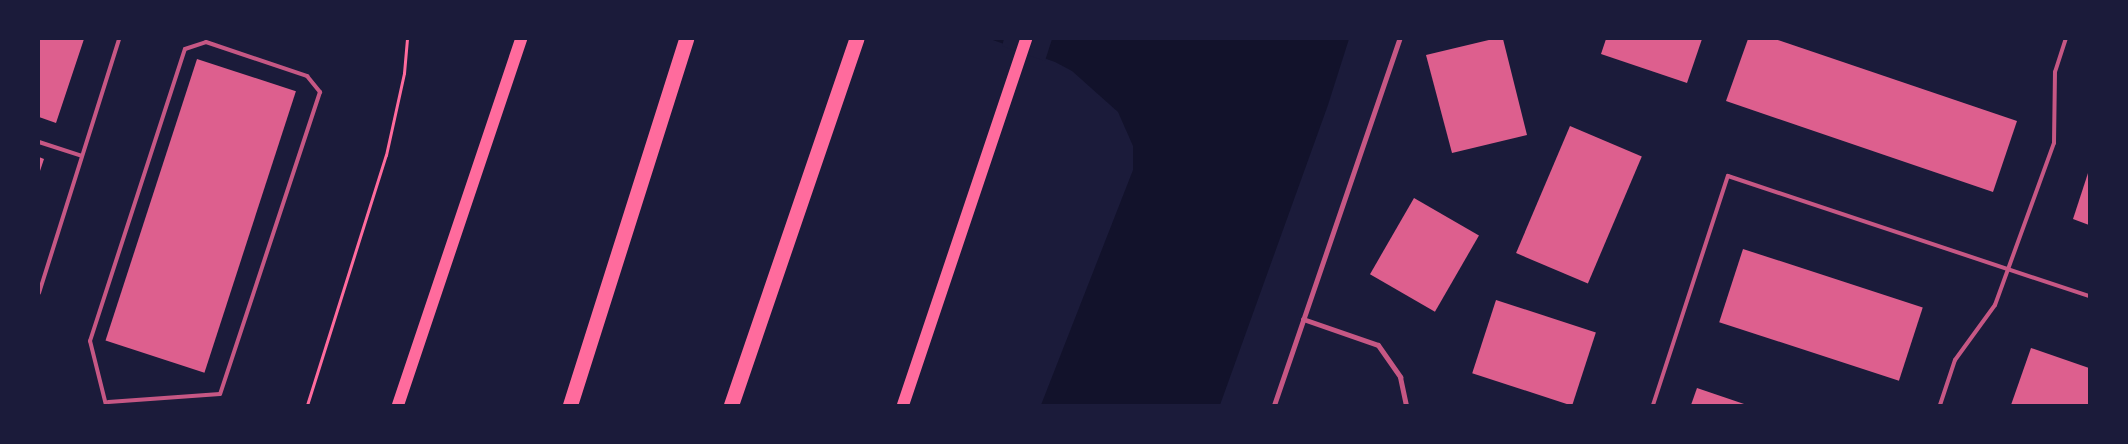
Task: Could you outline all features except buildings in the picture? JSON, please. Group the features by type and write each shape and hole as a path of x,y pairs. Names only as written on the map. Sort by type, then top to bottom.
{"highway":[{"path":"570,405 686,39"},
{"path":"731,405 856,39"}],"main road":[{"path":"398,405 521,39"},
{"path":"903,405 1026,39"}],"street":[{"path":"1274,405 1399,39"},
{"path":"1303,319 1378,345 1400,377 1406,405"}],"lane":[{"path":"39,293 119,39"},
{"path":"1940,405 1954,360 1996,305 2054,143 2055,72 2066,39"},
{"path":"206,42 307,76 320,92 220,394 107,404 90,341 185,49 206,42"},
{"path":"39,142 82,156"},
{"path":"1653,405 1728,176 2089,296"}],"path":[{"path":"307,405 386,155 404,74 406,39"}],"shaded area":[{"path":"990,39 1349,39 1328,105 1220,405 1041,405 1133,170 1133,146 1118,112 1072,71 1055,62"}],"pier":[{"path":"1004,39 1052,39 1045,61 1002,46"}]}
